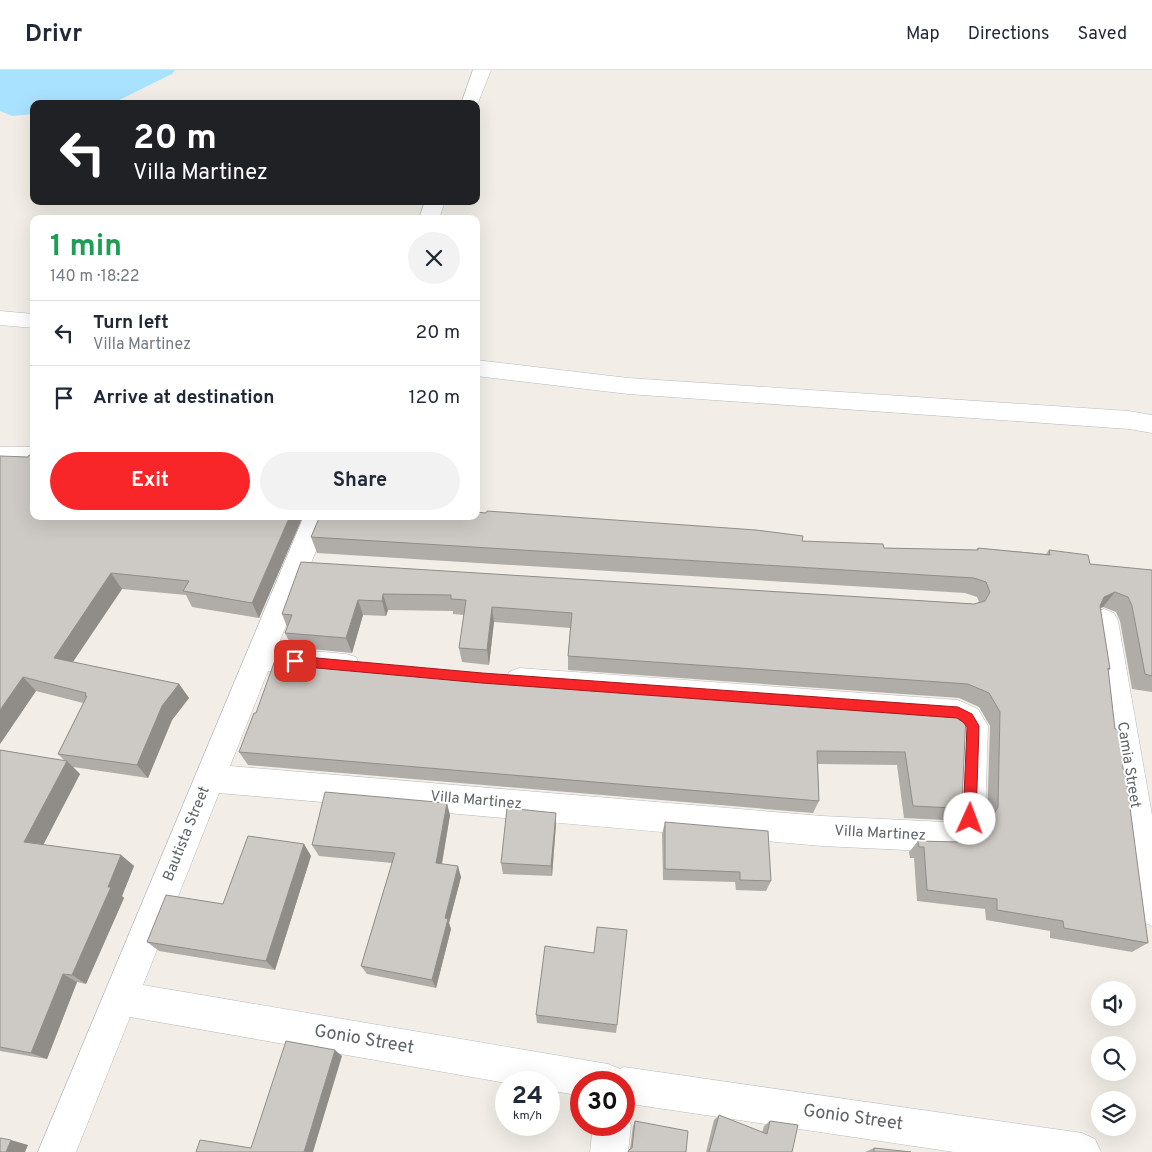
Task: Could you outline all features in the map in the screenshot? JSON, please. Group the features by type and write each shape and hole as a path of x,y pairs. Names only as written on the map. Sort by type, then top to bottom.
{"street":[{"path":"471,100 482,70"},
{"path":"0,318 30,321"},
{"path":"480,368 628,386 937,406 1129,420 1152,424"},
{"path":"0,456 30,456"},
{"name":"Bautista Street","path":"57,1152 258,658 310,565 316,520"},
{"name":"Camia Street","path":"1104,621 1152,909"},
{"path":"258,658 375,668"},
{"name":"Villa Martinez","path":"210,778 822,831 948,837 963,828 970,819 973,726 968,718 958,713 492,679"},
{"name":"Gonio Street","path":"119,998 570,1075"},
{"name":"Gonio Street","path":"635,1087 1071,1151"},
{"path":"609,1152 611,1136"}],"water":[{"path":"0,70 175,70 172,74 119,100 30,100 30,114 12,116 0,111"}],"building":[{"path":"30,455 30,520 288,520 252,603 183,591 189,581 111,573 54,658 179,684 162,706 137,765 58,754 87,696 85,696 86,693 23,677 0,710 0,456 28,457"},
{"path":"487,511 756,530 803,536 802,541 883,544 884,548 978,550 978,548 1050,555 1049,550 1088,555 1090,564 1152,570 1152,676 1145,674 1132,606 1128,597 1115,592 1104,597 1100,606 1110,669 1108,668 1115,729 1120,730 1123,769 1125,770 1148,943 1064,928 1063,921 997,910 997,899 927,890 924,847 919,847 918,841 959,842 985,829 998,807 1000,712 989,693 968,684 568,656 572,613 492,607 487,650 459,648 466,600 451,599 451,595 383,594 382,601 358,600 346,638 285,633 292,615 282,614 301,562 974,604 985,601 990,592 986,582 974,578 311,537 318,520 480,520 480,512 486,513"},
{"path":"275,660 480,678 964,714 966,715 962,802 954,808 913,806 905,752 817,751 819,801 239,752 254,713 256,713"},
{"path":"0,750 67,761 24,842 121,855 108,887 111,887 72,975 63,974 31,1053 0,1047"},
{"path":"325,792 447,803 436,863 458,866 445,918 448,919 432,980 361,966 395,853 312,845"},
{"path":"507,808 556,813 551,866 501,863"},
{"path":"665,822 768,831 771,881 740,880 740,872 665,869"},
{"path":"248,836 304,844 266,961 147,942 166,895 223,904"},
{"path":"597,927 627,930 617,1025 536,1015 545,946 594,953"},
{"path":"286,1041 335,1050 304,1152 196,1152 200,1140 251,1148"},
{"path":"719,1115 767,1134 770,1121 798,1125 792,1152 709,1152"},
{"path":"635,1121 688,1131 686,1152 628,1152 632,1148 633,1136 635,1136"},
{"path":"0,1138 11,1140 6,1152 0,1152"},
{"path":"874,1148 911,1152 874,1152"}],"route":[{"path":"295,661 482,678 958,713 968,718 973,726 970,819"}]}
